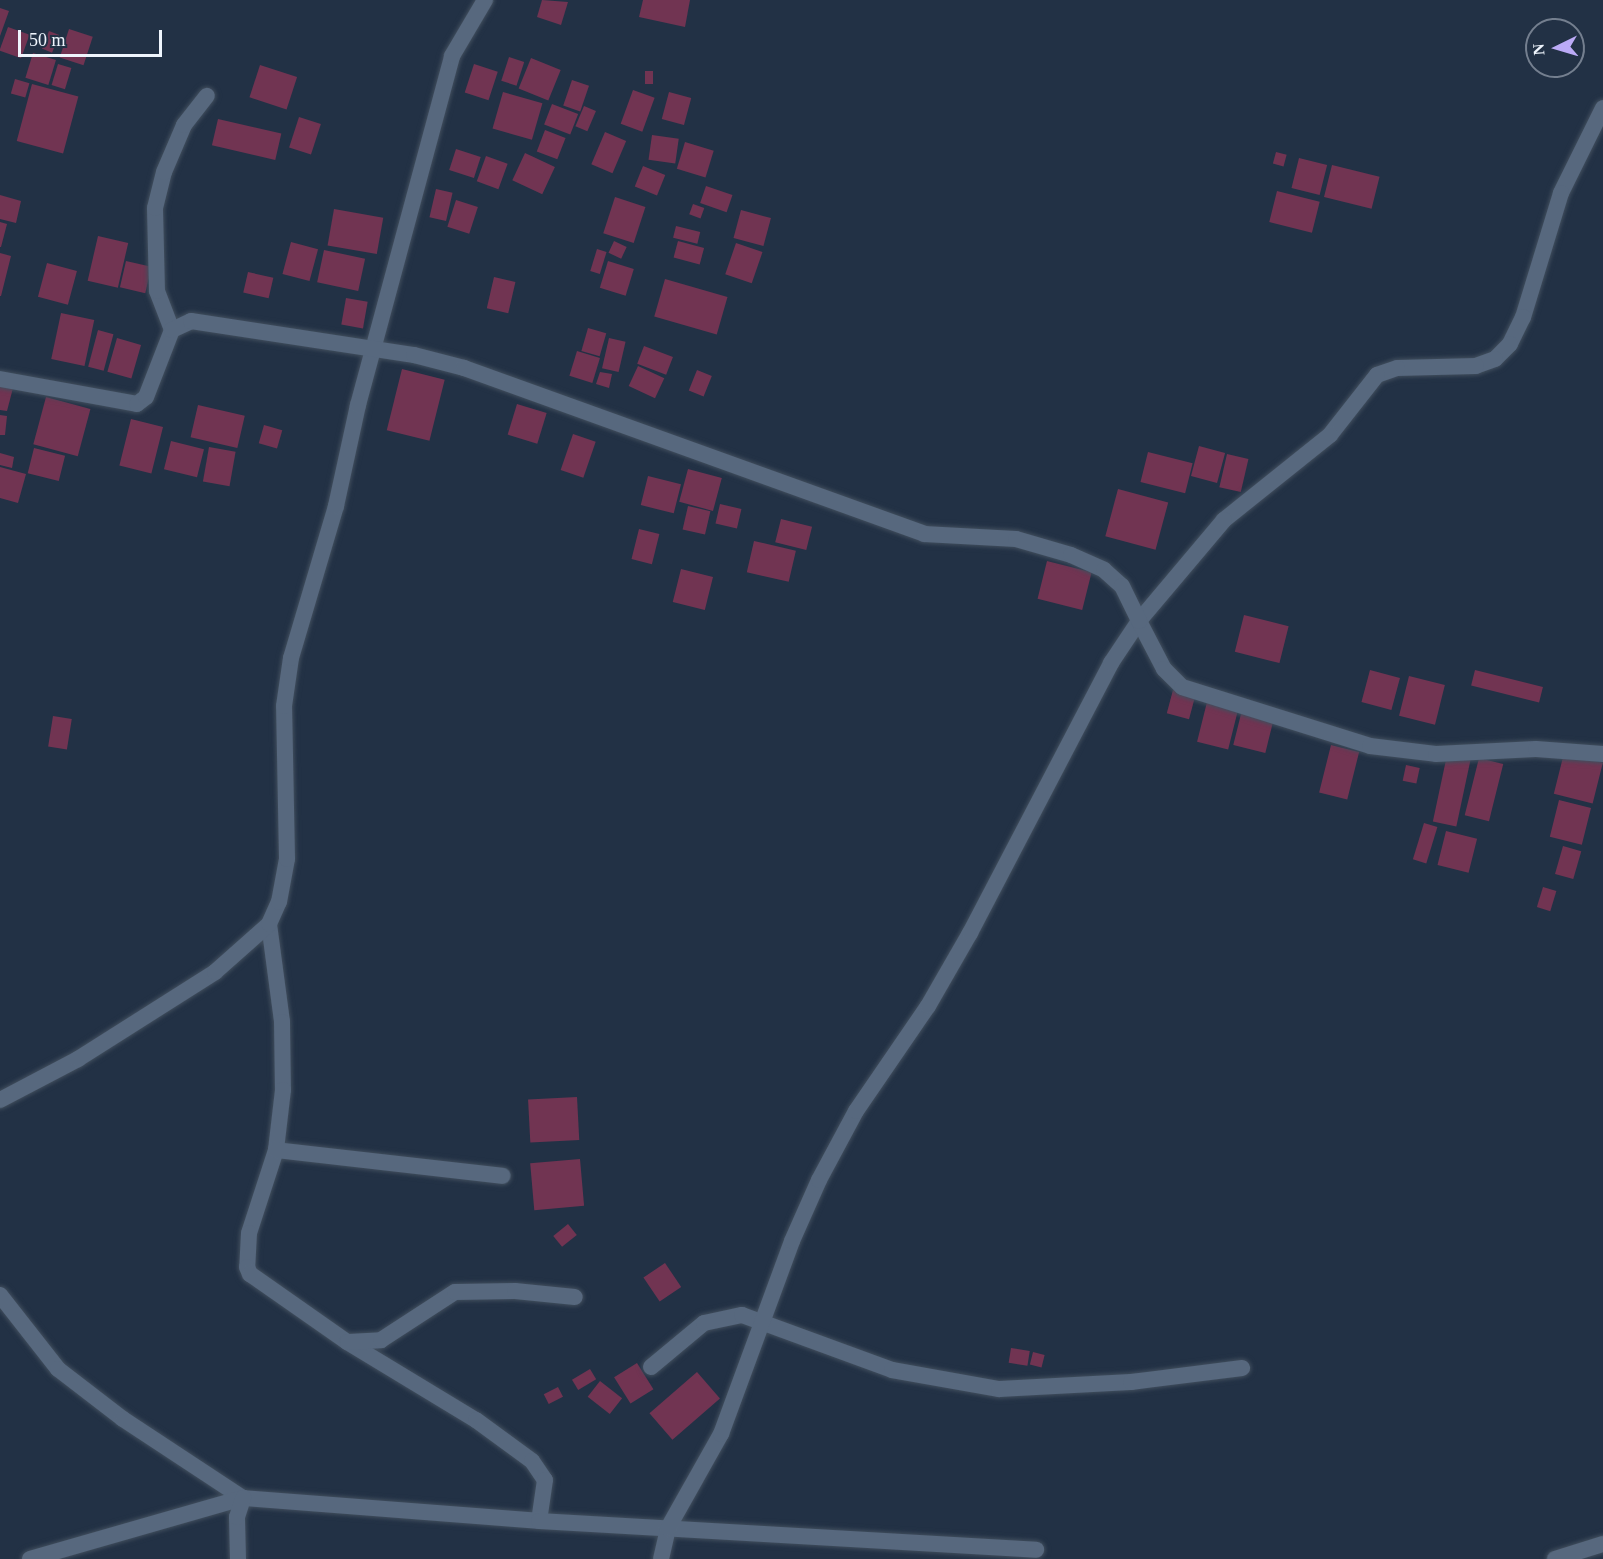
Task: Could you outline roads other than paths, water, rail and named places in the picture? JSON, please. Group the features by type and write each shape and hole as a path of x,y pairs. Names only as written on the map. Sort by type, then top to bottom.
{"street":[{"path":"0,1100 78,1059 215,972 269,924 279,902 287,859 284,705 291,658 336,506 374,346 452,56 486,0"},
{"path":"0,378 137,404 146,397 172,330 157,291 155,208 164,172 184,125 207,96"},
{"path":"661,1559 668,1527 722,1434 796,1231 856,1111 928,1006 1111,663 1139,621 1224,520 1330,435 1377,375 1397,368 1476,366 1495,359 1510,344 1523,317 1561,193 1603,108"},
{"path":"172,330 191,321 210,322 323,342 374,346 464,368 924,534 1016,540 1071,555 1104,570 1122,586 1164,669 1182,687 1370,746 1436,754 1536,749 1603,754"},
{"path":"269,924 277,962 285,1056 276,1150 249,1233 247,1267 250,1274 347,1342 477,1420 532,1461 545,1480 539,1521"},
{"path":"276,1150 503,1176"},
{"path":"347,1342 381,1340 455,1292 515,1291 575,1297"},
{"path":"0,1295 58,1369 123,1419 243,1498"},
{"path":"651,1367 704,1323 734,1315 762,1321 892,1370 999,1389 1111,1384 1242,1368"},
{"path":"238,1559 237,1517 243,1498"},
{"path":"30,1559 243,1498 539,1521 1036,1550"},
{"path":"1561,1558 1603,1545"}]}
